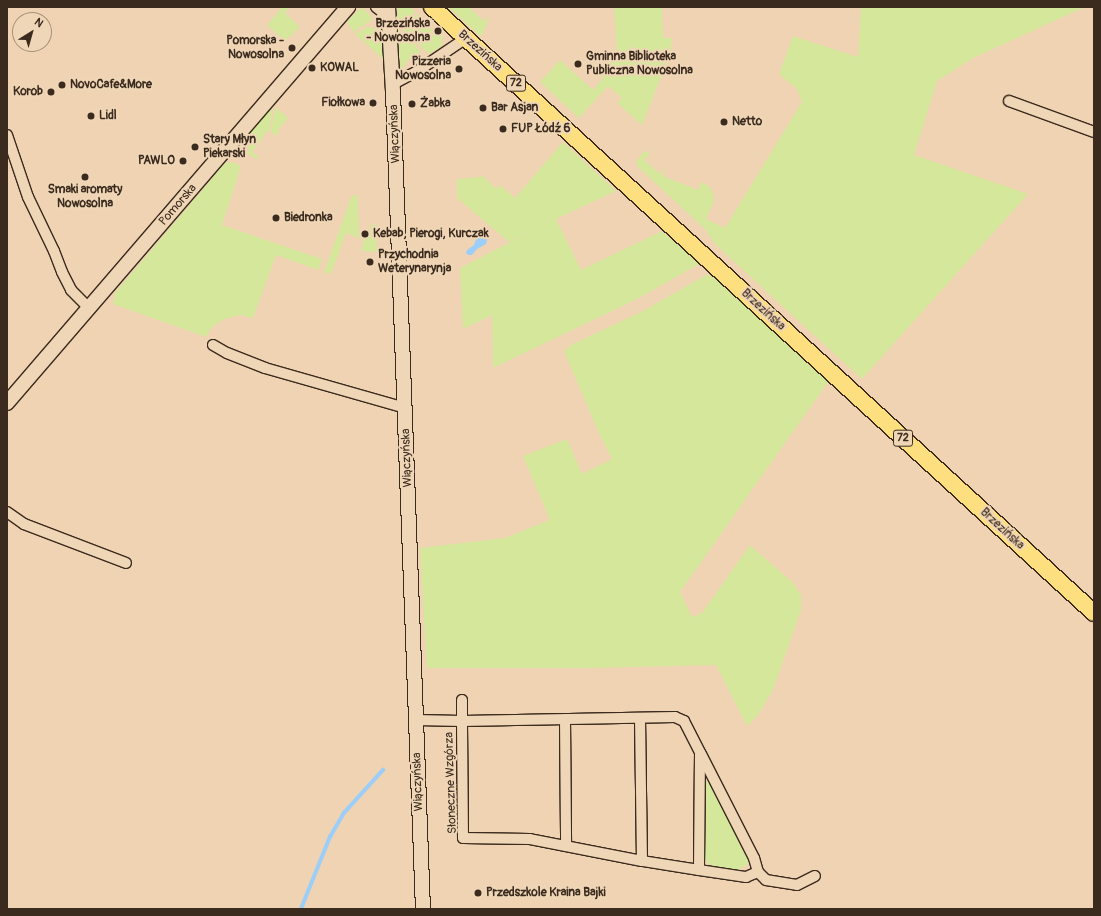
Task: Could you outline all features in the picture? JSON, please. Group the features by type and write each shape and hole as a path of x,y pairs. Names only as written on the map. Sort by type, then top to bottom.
{"main road":[{"name":"Brzezińska","path":"432,7 1094,613"}],"street":[{"name":"Pomorska","path":"7,404 348,7"},
{"path":"376,7 388,12"},
{"name":"Wiączyńska","path":"388,12 393,84 423,909"},
{"path":"393,84 416,72 466,38"},
{"path":"1009,101 1094,132"},
{"path":"7,135 28,197 54,251 64,276 71,290 89,308"},
{"path":"213,345 227,354 265,368 405,408"},
{"path":"7,512 24,524 126,563"},
{"path":"462,700 462,721"},
{"name":"Słoneczne Wzgórza","path":"416,720 462,721 675,717 684,721 754,858 758,872 746,877 642,861 520,838 463,838 462,721"},
{"path":"640,718 642,861"},
{"path":"565,719 566,846"},
{"name":"Słoneczne Wzgórza","path":"700,753 700,870"},
{"path":"758,872 766,880 797,885 815,876"}],"green space":[{"path":"280,7 290,7 285,13 300,27 285,41 267,25 280,10"},
{"path":"397,7 411,8 416,12 398,23"},
{"path":"448,7 469,7 485,22 488,16 489,19 482,35 480,36"},
{"path":"614,7 662,7 663,38 672,38 670,54 642,125 617,103 622,98 608,86 579,118 540,82 560,60 593,90 603,78 598,73 617,50"},
{"path":"861,7 1085,7 973,58 937,81 914,155 1028,194 862,379 715,244 705,229 638,167 636,162 644,151 650,154 644,160 660,174 665,168 663,176 698,190 701,182 709,186 713,193 714,201 706,219 725,228 802,102 797,89 779,74 793,36 858,57"},
{"path":"360,8 365,10 373,19 353,32 347,22"},
{"path":"418,14 430,24 429,28 435,33 439,32 443,36 442,46 429,54 399,26"},
{"path":"367,27 378,29 382,42 384,60 355,34"},
{"path":"398,29 421,51 406,62 403,70 400,66"},
{"path":"272,106 270,131 267,131 252,152 259,157 257,159 247,153 249,150 245,141 248,134"},
{"path":"275,107 288,118 279,129 277,136 271,132"},
{"path":"563,142 616,191 556,219 581,270 662,231 699,264 637,299 493,368 492,315 463,329 460,268 534,230 509,242 457,198 457,179 480,177 482,175 496,189 500,185 515,198"},
{"path":"232,162 241,166 222,225 322,259 318,270 276,255 253,318 241,315 224,319 211,328 206,337 113,304 115,293 225,163"},
{"path":"352,195 358,196 359,237 370,237 370,225 376,224 377,252 361,251 364,240 346,233 331,274 324,272"},
{"path":"706,275 713,276 828,382 680,592 692,617 702,613 750,545 793,583 801,595 801,610 773,690 758,715 747,726 716,665 587,668 427,668 420,548 505,538 550,520 523,456 567,439 582,474 612,459 598,431 564,351 571,345 643,311"},
{"path":"706,781 711,782 749,857 749,862 745,866 735,871 715,867 707,863 704,857 704,785"}],"water":[{"path":"478,234 485,235 487,240 486,244 477,249 472,255 468,255 466,253 467,250 474,245"}],"waterway":[{"path":"301,909 330,837 344,813 383,770"}],"place":[{"name":"Brzezińska - Nowosolna","path":"438,31"},
{"name":"Pomorska - Nowosolna","path":"292,48"},
{"name":"Gminna Biblioteka Publiczna Nowosolna","path":"578,64"},
{"name":"KOWAL","path":"312,68"},
{"name":"Pizzeria Nowosolna","path":"459,69"},
{"name":"NovoCafe&More","path":"62,85"},
{"name":"Korob","path":"51,92"},
{"name":"Fiołkowa","path":"373,103"},
{"name":"Żabka","path":"412,104"},
{"name":"Bar Asjan","path":"483,108"},
{"name":"Lidl","path":"91,116"},
{"name":"Netto","path":"724,122"},
{"name":"FUP Łódź 6","path":"503,129"},
{"name":"Stary Młyn Piekarski","path":"195,147"},
{"name":"PAWLO","path":"183,161"},
{"name":"Smaki aromaty Nowosolna","path":"85,177"},
{"name":"Biedronka","path":"276,218"},
{"name":"Kebab, Pierogi, Kurczak","path":"365,234"},
{"name":"Przychodnia Weterynarynja","path":"370,262"},
{"name":"Przedszkole Kraina Bajki","path":"478,893"}]}
